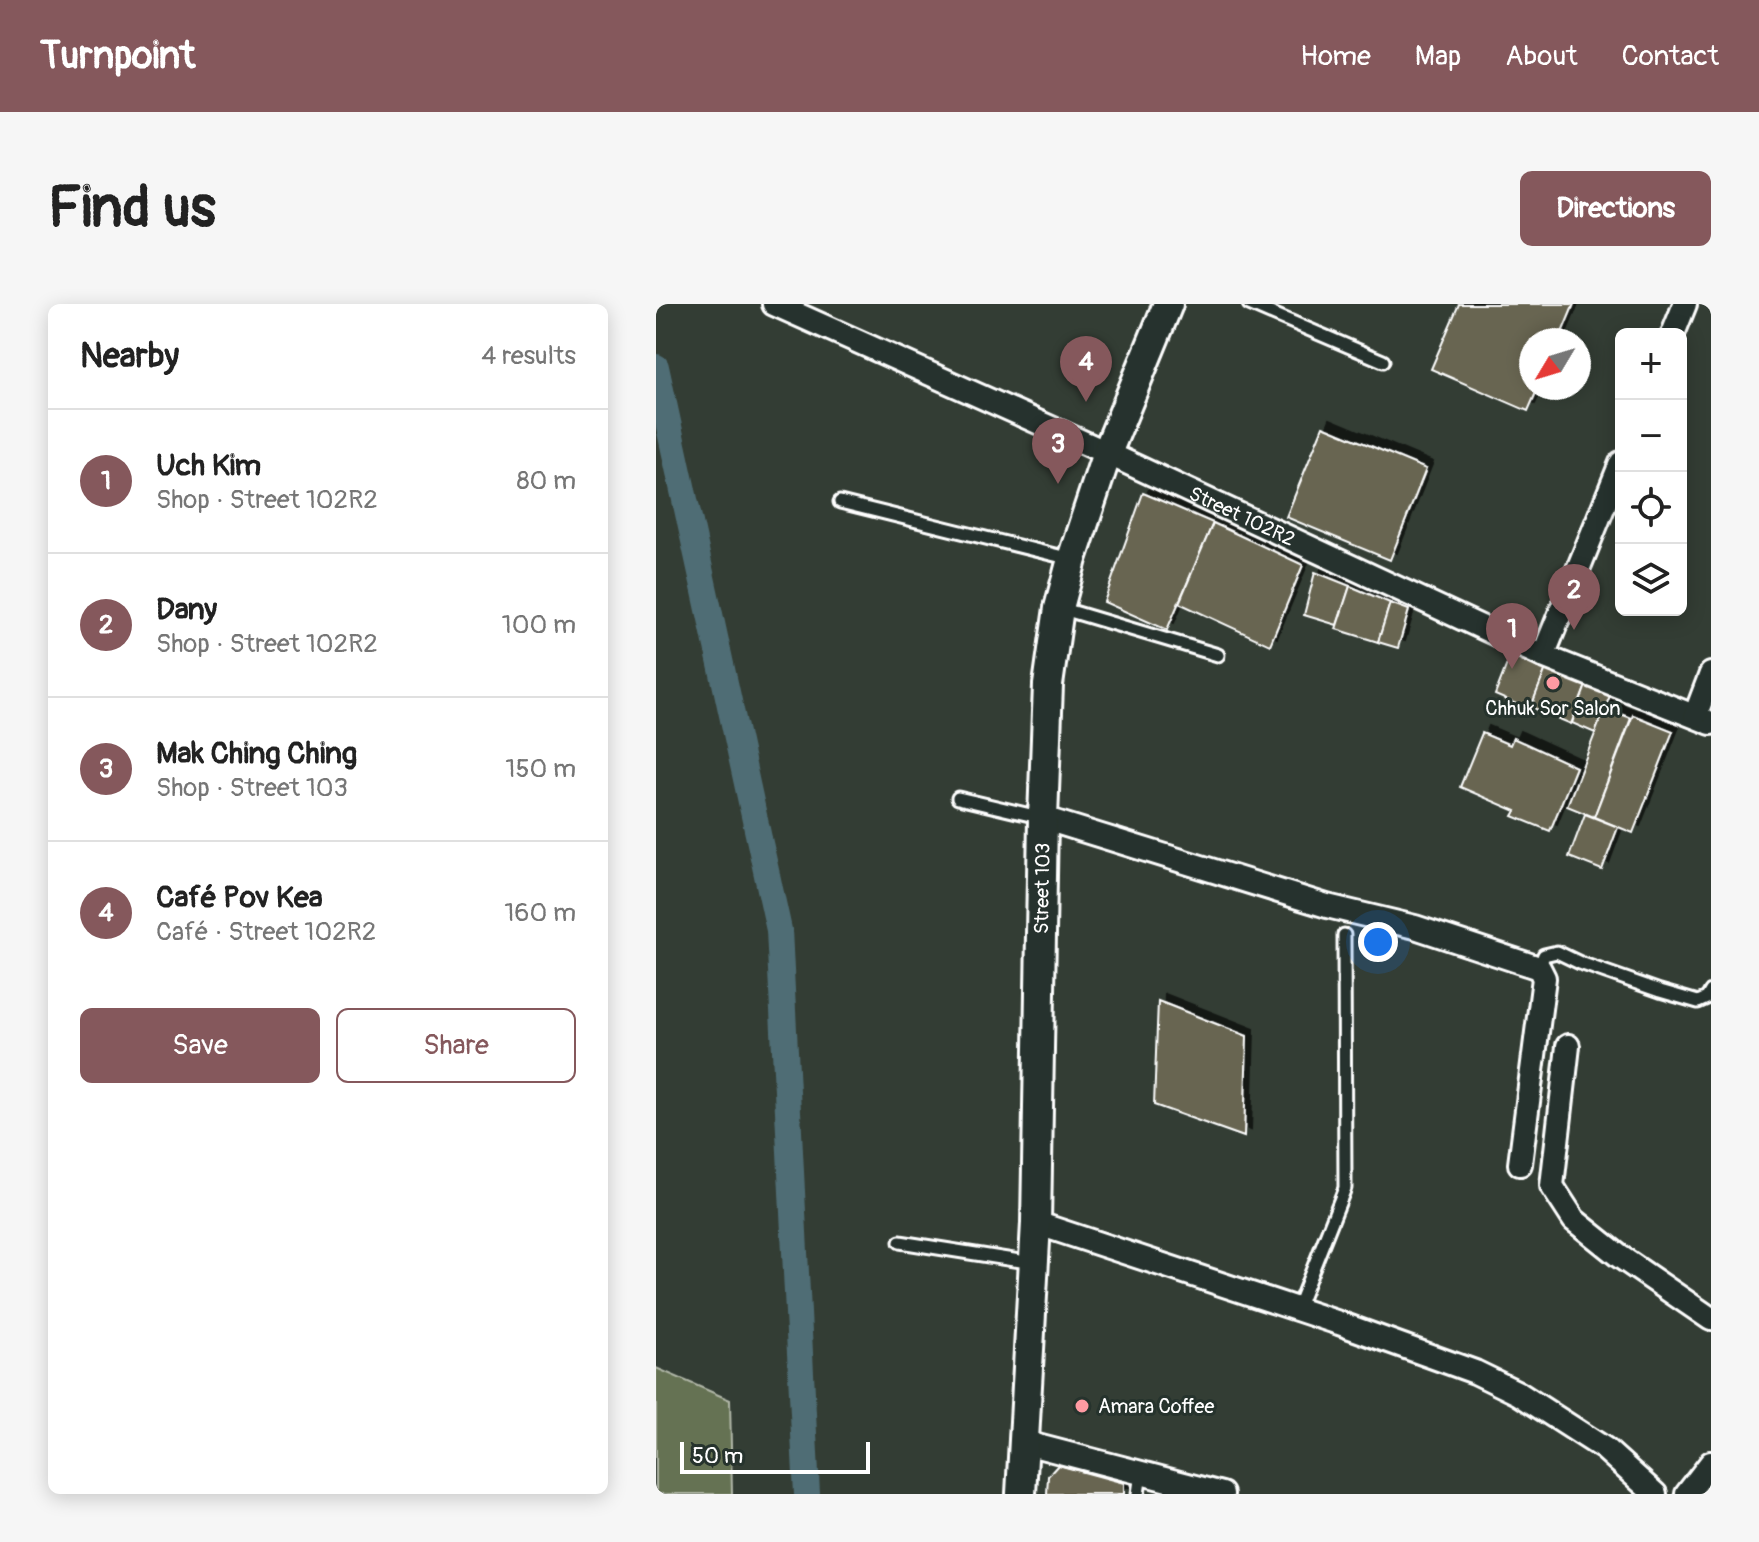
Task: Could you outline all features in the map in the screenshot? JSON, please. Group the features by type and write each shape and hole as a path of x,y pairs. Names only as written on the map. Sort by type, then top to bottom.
{"street":[{"name":"Street 102R2","path":"774,304 1107,453 1543,656 1703,719"},
{"name":"Street 103","path":"1021,1494 1036,1223 1048,685 1059,608 1072,559 1107,453 1168,304"},
{"path":"1675,328 1685,304"},
{"path":"1543,656 1617,472"},
{"path":"1703,719 1711,674"},
{"path":"1043,818 1327,906 1415,927 1539,968 1544,978 1520,1164"},
{"path":"1568,1046 1552,1186 1574,1220 1619,1256 1711,1319"},
{"path":"1036,1223 1297,1309 1475,1372 1518,1393 1605,1449 1655,1494"},
{"path":"1022,1442 1140,1483 1222,1494"},
{"path":"1687,1494 1711,1463"}],"lane":[{"path":"1249,304 1383,361"},
{"path":"840,502 1072,559"},
{"path":"1059,608 1218,655"},
{"path":"958,798 1043,818"},
{"path":"1297,1309 1345,1188 1344,935"},
{"path":"1539,968 1544,955 1557,952 1580,963 1698,1002 1707,998 1711,991"},
{"path":"900,1242 1034,1264"}],"green space":[{"path":"656,1368 730,1400 732,1494 656,1494"}],"building":[{"path":"1459,304 1574,304 1564,328 1519,328 1519,400 1533,400 1528,411 1431,369"},
{"path":"1323,426 1426,469 1390,560 1286,517"},
{"path":"1143,493 1213,523 1167,630 1104,602"},
{"path":"1213,523 1303,565 1270,645 1179,603"},
{"path":"1315,572 1350,586 1337,625 1304,615"},
{"path":"1350,586 1390,603 1378,642 1336,629"},
{"path":"1390,603 1409,610 1398,648 1378,642"},
{"path":"1512,651 1547,666 1530,710 1495,695"},
{"path":"1547,666 1587,683 1571,724 1531,707"},
{"path":"1587,683 1611,693 1595,733 1572,723"},
{"path":"1605,708 1631,718 1594,817 1567,806"},
{"path":"1633,715 1673,731 1633,833 1594,817"},
{"path":"1482,733 1510,745 1513,738 1576,767 1550,831 1513,816 1516,811 1460,787"},
{"path":"1585,814 1618,827 1602,870 1569,857"},
{"path":"1158,1001 1247,1036 1244,1137 1154,1105"},
{"path":"1058,1465 1124,1483 1124,1494 1047,1494 1048,1476"}],"waterway":[{"path":"656,367 779,930 807,1494"}],"place":[{"name":"Café Pov Kea","path":"1086,402"},
{"name":"Mak Ching Ching","path":"1058,484"},
{"name":"Dany","path":"1574,630"},
{"name":"Uch Kim","path":"1512,669"},
{"name":"Chhuk Sor Salon","path":"1553,683"},
{"name":"Amara Coffee","path":"1082,1406"}]}
